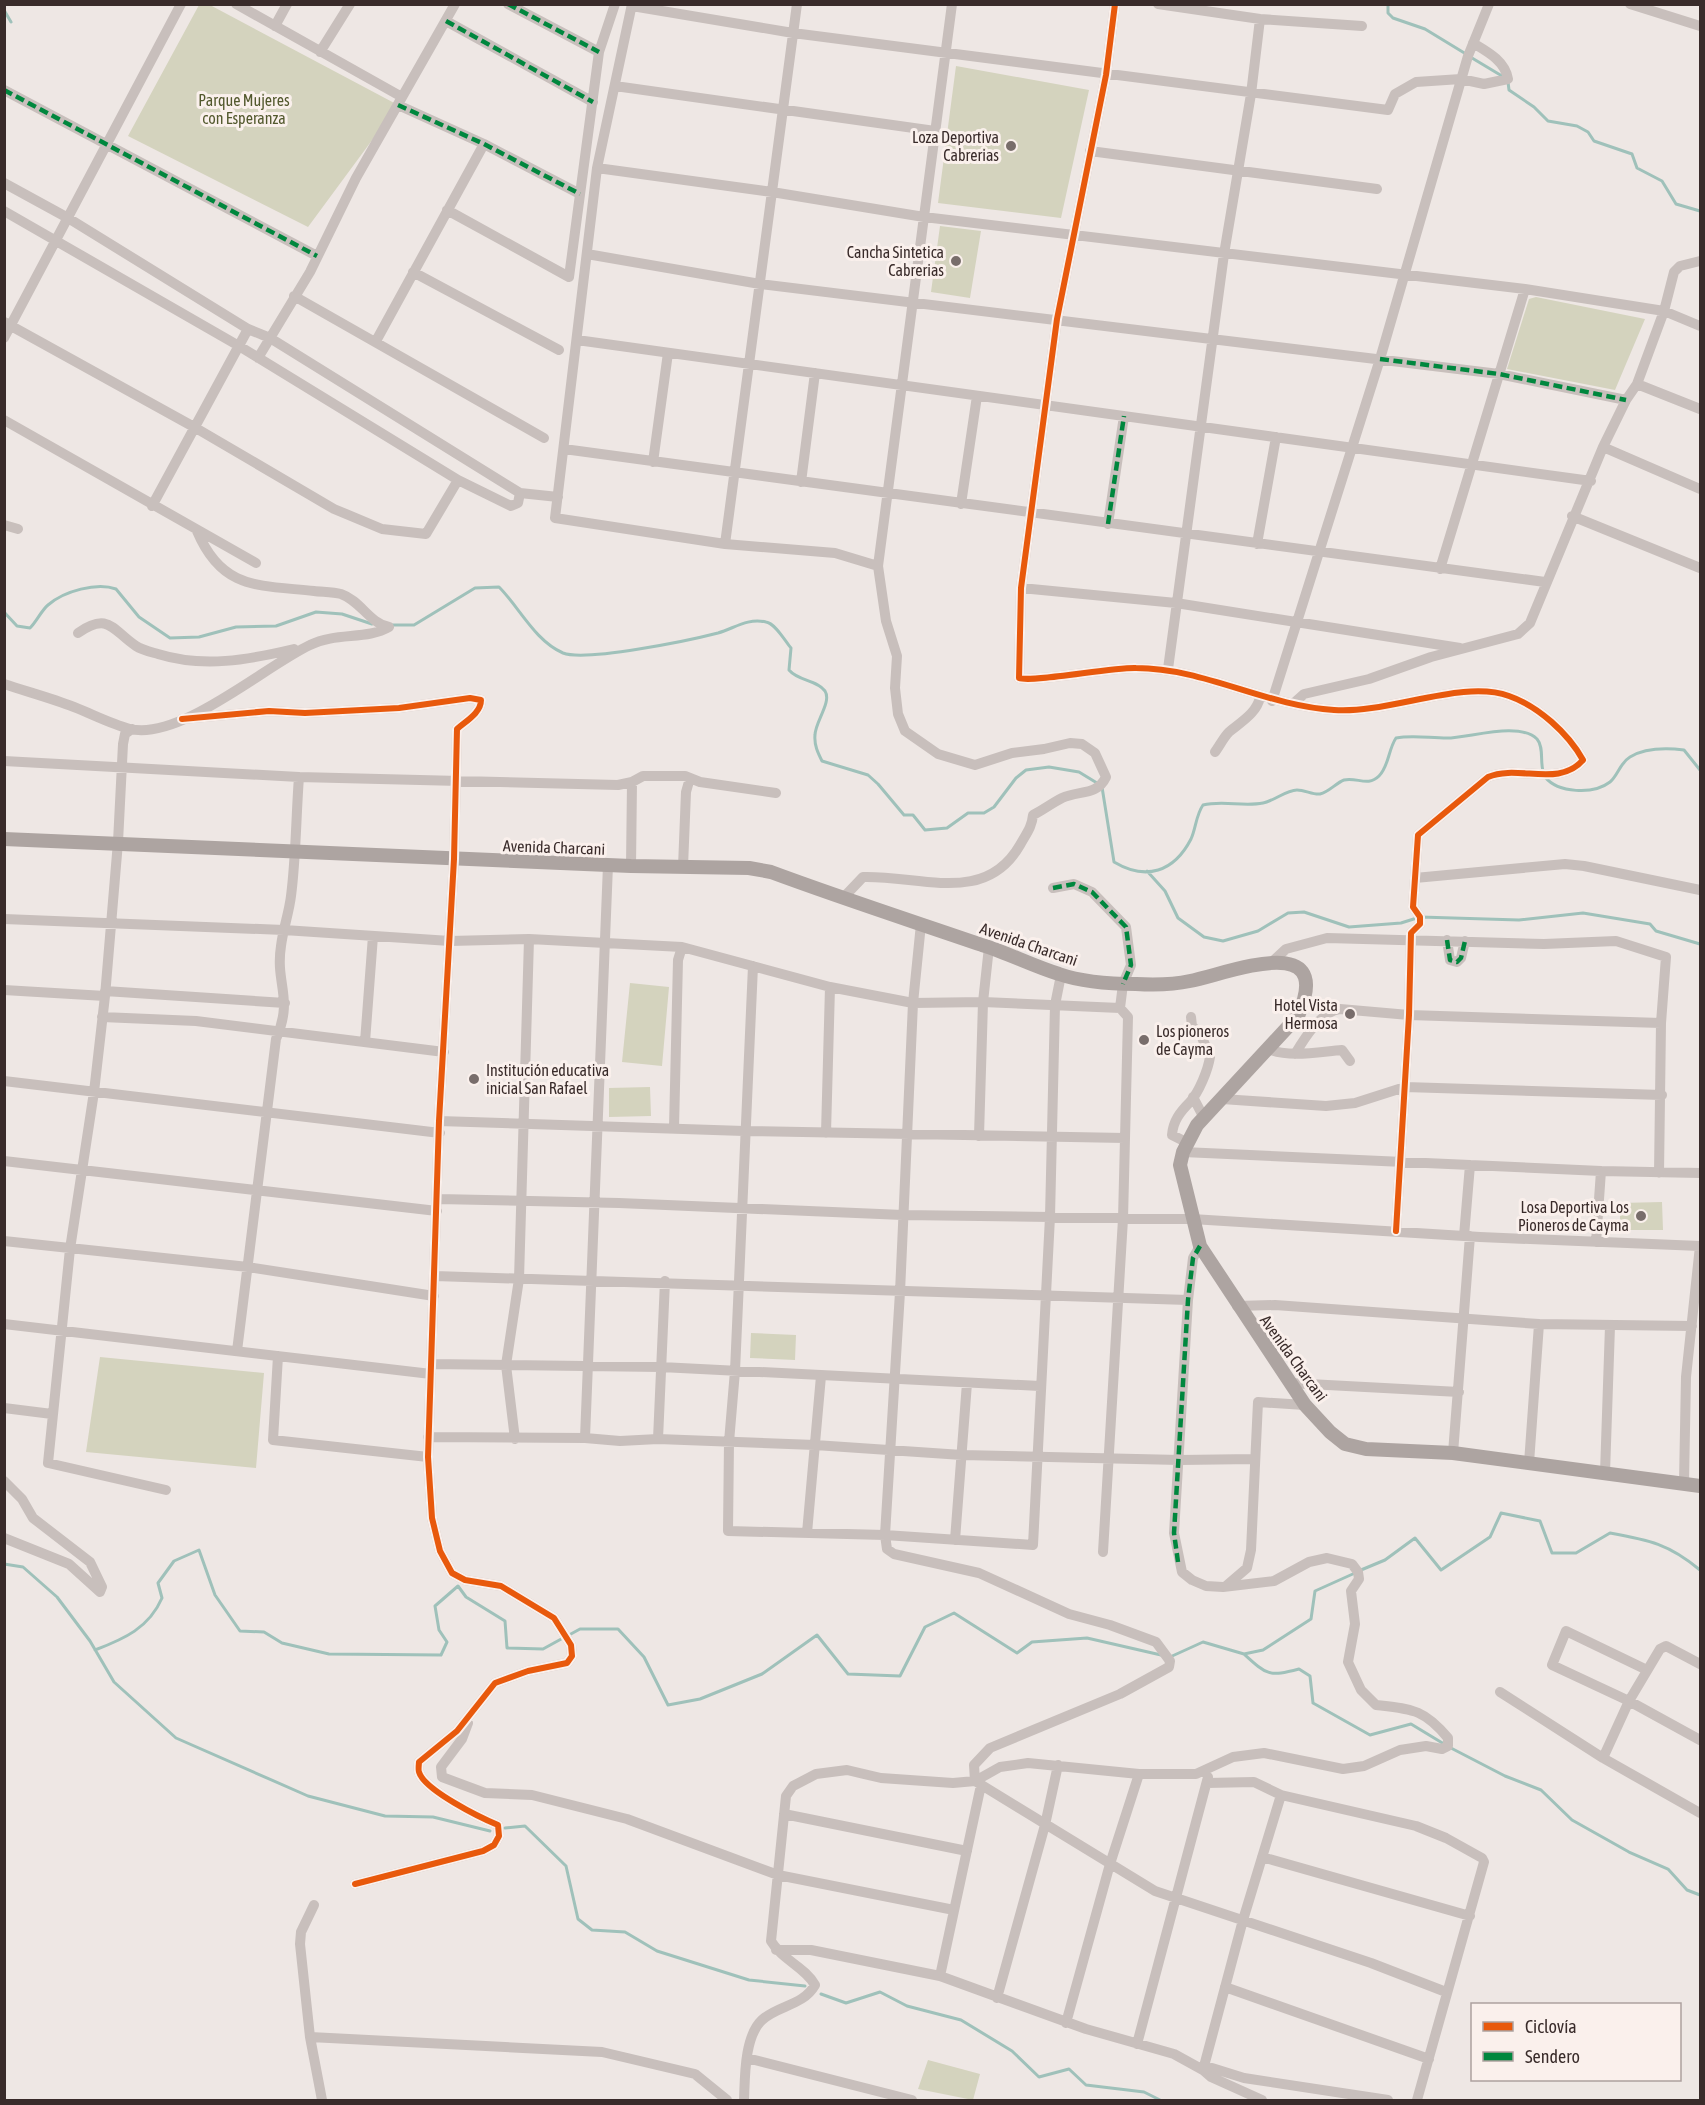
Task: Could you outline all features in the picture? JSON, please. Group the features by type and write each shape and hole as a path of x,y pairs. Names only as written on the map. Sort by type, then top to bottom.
{"main road":[{"name":"Avenida Charcani","path":"4,839 118,842 631,866 749,868 771,872 989,947 1061,975 1123,984 1188,982 1273,961"},
{"path":"1185,1148 1204,1118 1298,1016 1305,999 1306,980 1297,966 1289,962 1273,961"},
{"name":"Avenida Charcani","path":"1185,1148 1182,1179 1200,1246 1305,1405 1330,1432 1346,1444 1366,1449 1453,1453 1701,1486"}],"street":[{"path":"4,338 8,324 68,218 181,4"},
{"path":"236,4 400,101 580,194"},
{"path":"275,26 287,4"},
{"path":"320,52 350,4"},
{"path":"258,358 317,256 356,178 455,4"},
{"path":"508,4 599,52"},
{"path":"447,210 569,277 599,52 615,4"},
{"path":"725,544 797,4"},
{"path":"843,898 863,877 955,883 983,879 1003,867 1014,855 1032,827 1033,815 1064,797 1095,790 1102,786 1106,777 1095,753 1082,744 1070,742 1044,749 1012,753 975,765 938,754 905,731 898,714 895,688 897,656 886,621 878,566 952,4"},
{"path":"1115,4 1106,75 1057,319 1021,588 1018,661 1021,679 1098,669 1168,669 1272,700 1332,710 1359,711 1441,695 1484,691 1510,696 1564,732 1583,760 1575,769 1564,775 1500,772 1488,777 1419,835 1413,907 1420,917 1420,923 1411,932 1410,938 1409,1015 1396,1231"},
{"path":"1158,4 1260,19 1362,26"},
{"path":"1272,700 1380,359 1403,273 1461,79 1489,4"},
{"path":"1630,4 1644,6 1701,26"},
{"path":"878,566 835,553 725,544 555,518 597,168 632,5 793,33 1388,110 1395,94 1416,82 1461,79 1484,84 1508,78 1506,69 1490,53 1473,43"},
{"path":"1168,669 1224,254 1236,171 1251,94 1260,19"},
{"path":"446,21 593,102"},
{"path":"615,86 935,131"},
{"path":"4,90 317,256"},
{"path":"376,341 484,144"},
{"path":"1090,151 1377,189"},
{"path":"597,168 772,192 924,217 1525,289 1664,311 1701,326"},
{"path":"4,183 68,218 248,329 270,338 520,493 558,497"},
{"path":"4,211 238,346 458,480 511,506 518,503 520,493"},
{"path":"587,254 760,284 1499,374 1626,400"},
{"path":"1294,703 1304,694 1369,679 1431,657 1518,634 1530,623 1572,516 1591,480 1626,400 1637,384 1664,311 1674,272 1680,266 1701,261"},
{"path":"413,273 559,350"},
{"path":"1440,569 1525,289"},
{"path":"294,296 544,438"},
{"path":"8,324 194,427 334,509 382,529 426,534 458,480"},
{"path":"152,506 248,329"},
{"path":"577,340 1591,480"},
{"path":"653,462 668,353"},
{"path":"801,482 815,373"},
{"path":"1637,384 1701,409"},
{"path":"961,504 977,396"},
{"path":"1108,524 1124,416"},
{"path":"4,420 256,563"},
{"path":"1257,544 1276,437"},
{"path":"1604,447 1701,489"},
{"path":"564,449 1545,582"},
{"path":"1572,516 1701,568"},
{"path":"4,525 18,529"},
{"path":"4,684 132,729 160,729 215,703 322,639 379,633 389,627 379,625 362,608 340,594 261,587 246,583 224,569 207,554 196,531"},
{"path":"1021,588 1176,603 1467,649"},
{"path":"78,633 91,624 108,624 122,632 136,646 192,663 258,657 309,645"},
{"path":"1215,752 1228,733 1242,724 1258,705 1260,697"},
{"path":"182,718 269,711 305,713 399,708 470,698 481,700 481,707 457,729 454,859 439,1127 428,1437 432,1518 440,1551 452,1573 465,1580 501,1586 554,1618 564,1630 571,1644 572,1656 567,1664 528,1671 495,1683 457,1731 419,1762 418,1772 426,1782 499,1830 494,1845 483,1851 355,1884"},
{"path":"132,729 125,734 105,993 94,1092 70,1249 48,1463 166,1490"},
{"path":"4,761 299,777 618,784 632,782 643,776 690,778 700,782 776,793"},
{"path":"237,1351 259,1192 276,1040 284,1020 285,1002 280,972 280,947 291,895 299,777"},
{"path":"683,867 686,792 690,778"},
{"path":"631,866 632,782"},
{"path":"1415,878 1565,864 1701,890"},
{"path":"585,1438 590,1367 594,1202 608,865"},
{"path":"1053,888 1074,884 1092,892 1126,927 1131,965 1123,984 1120,1008"},
{"path":"4,919 284,930 450,941 529,939 682,947 830,987 913,1003 983,1002 1120,1008 1128,1017 1123,1219 1102,1552"},
{"path":"921,924 913,1003 886,1549 894,1554 979,1573 1069,1614 1110,1625 1156,1642 1170,1661 1169,1667 1120,1694 990,1748 974,1765 978,1783 967,1851 940,1976"},
{"path":"365,1042 373,936"},
{"path":"1273,961 1286,949 1328,938 1371,941 1410,938 1544,944 1616,941 1666,957 1661,1023 1662,1095 1659,1173"},
{"path":"515,1439 506,1365 519,1279 529,939"},
{"path":"1447,940 1450,960 1457,962 1461,957 1465,941"},
{"path":"674,1128 678,960 682,947"},
{"path":"979,1136 983,1002 989,947"},
{"path":"753,966 735,1371 729,1442 728,1531 885,1535 1033,1545 1040,1386 1047,1295 1055,1005 1061,975"},
{"path":"826,1133 830,987"},
{"path":"4,990 285,1002"},
{"path":"1294,1054 1317,1024 1334,1010 1409,1015 1661,1023"},
{"path":"102,1017 136,1016 280,1030 444,1052"},
{"path":"1191,1017 1192,1026 1201,1035 1210,1057 1193,1097 1182,1109 1172,1127 1172,1135 1185,1148 1400,1162 1701,1173"},
{"path":"1268,1049 1277,1053 1294,1054 1342,1050 1350,1061"},
{"path":"4,1080 94,1092 439,1127 522,1124 826,1133 1125,1138"},
{"path":"1222,1099 1326,1106 1355,1103 1405,1087 1662,1095"},
{"path":"1193,1097 1204,1118"},
{"path":"4,1161 437,1211"},
{"path":"1453,1453 1464,1320 1470,1165"},
{"path":"1596,1242 1601,1171"},
{"path":"438,1199 594,1202 903,1215 1192,1219 1467,1236 1700,1246 1686,1377 1684,1482"},
{"path":"4,1241 248,1267 434,1296"},
{"path":"978,1783 1000,1767 1028,1763 1139,1774 1196,1774 1233,1757 1264,1752 1343,1769 1364,1766 1400,1750 1426,1746 1442,1749 1448,1746 1448,1738 1434,1721 1422,1713 1407,1708 1376,1705 1361,1690 1348,1662 1355,1624 1351,1591 1359,1579 1358,1572 1352,1564 1327,1558 1309,1562 1274,1581 1226,1587 1206,1586 1192,1580 1182,1572 1178,1562 1174,1533 1188,1300 1193,1258 1200,1246"},
{"path":"435,1276 665,1281 900,1292 1188,1300"},
{"path":"657,1439 665,1281"},
{"path":"1238,1306 1275,1305 1539,1324 1692,1326"},
{"path":"4,1324 278,1356 431,1369 506,1365 661,1367 1040,1386"},
{"path":"1529,1463 1539,1324"},
{"path":"1605,1473 1610,1326"},
{"path":"278,1356 273,1440 428,1457"},
{"path":"807,1533 821,1376"},
{"path":"955,1540 967,1383"},
{"path":"1290,1383 1459,1392"},
{"path":"1226,1587 1247,1568 1251,1550 1258,1401 1305,1405"},
{"path":"4,1408 52,1414"},
{"path":"428,1437 585,1438 620,1441 657,1439 815,1445 962,1455 1180,1460 1254,1459"},
{"path":"4,1481 22,1498 33,1518 90,1562 102,1587 100,1592 69,1564 4,1538"},
{"path":"1647,1670 1566,1631 1552,1665 1629,1701 1701,1740"},
{"path":"1604,1758 1629,1701 1662,1646 1701,1664"},
{"path":"1500,1692 1604,1758 1701,1813"},
{"path":"474,1708 462,1739 441,1767 442,1778 485,1793 532,1795 627,1819 778,1875 954,1910"},
{"path":"997,1998 1045,1825 1058,1765"},
{"path":"1137,2043 1210,1768"},
{"path":"744,2100 748,2050 761,2021 813,1989 812,1978 776,1950 771,1941 786,1796 793,1786 816,1774 847,1770 881,1778 978,1783 1155,1891 1371,1963 1446,1992"},
{"path":"1066,2023 1110,1864 1139,1774"},
{"path":"1207,1783 1254,1782 1281,1795 1416,1826 1478,1855 1484,1862 1417,2100"},
{"path":"1203,2070 1243,1920 1281,1795"},
{"path":"784,1814 967,1851"},
{"path":"1263,1857 1470,1916"},
{"path":"314,1905 302,1932 300,1944 310,2037 322,2100"},
{"path":"776,1950 811,1950 940,1976 1066,2023 1174,2054 1211,2077 1262,2100"},
{"path":"1226,1987 1429,2060"},
{"path":"310,2037 602,2052 695,2074 727,2100"},
{"path":"747,2058 912,2100"},
{"path":"1203,2070 1212,2068 1244,2078 1388,2100"}],"green space":[{"name":"Parque Mujeres con Esperanza","path":"199,5 210,5 398,105 308,227 128,136"},
{"name":"Loza Deportiva Cabrerias","path":"956,66 1089,90 1061,218 938,203"},
{"name":"Cancha Sintetica Cabrerias","path":"940,226 981,231 970,298 931,292"},
{"path":"1536,297 1645,319 1615,390 1507,369 1529,299"},
{"path":"630,983 669,987 662,1066 622,1062"},
{"path":"650,1087 651,1116 609,1117 609,1088"},
{"name":"Losa Deportiva Los Pioneros de Cayma","path":"1662,1202 1663,1230 1620,1230 1620,1203"},
{"path":"751,1333 796,1335 795,1360 750,1358"},
{"path":"100,1357 264,1373 256,1468 86,1452"},
{"path":"928,2060 980,2074 973,2100 918,2089"}],"waterway":[{"path":"1388,4 1388,13 1393,18 1425,29 1466,54"},
{"path":"4,10 11,22"},
{"path":"1472,58 1502,76"},
{"path":"1508,82 1509,90 1534,107 1548,121 1577,126 1588,132 1594,141 1632,154 1637,168 1662,181 1676,204 1700,211"},
{"path":"4,612 17,626 30,628 46,607 55,600 81,589 108,587 116,589 139,617 170,638 199,637 236,627 276,626 316,612 342,614 372,624"},
{"path":"391,625 414,625 475,588 499,587 544,640 563,653 575,655 639,649 718,633 747,622 766,622 776,629 791,648 789,670 822,687 825,691 827,696 825,706 815,735 816,746 822,761 868,775 904,815 913,815 925,830 947,828 968,813 984,813 994,807 1016,778 1026,770 1049,767 1079,772 1097,783"},
{"path":"1102,787 1114,862 1126,868 1148,872 1168,866 1184,850 1191,839 1203,805 1263,803 1293,790 1320,794 1344,780 1371,781 1382,772 1396,738 1447,738 1518,731 1529,734 1539,742 1543,771"},
{"path":"1545,777 1567,789 1594,789 1610,782 1630,757 1649,750 1663,749 1684,750 1700,770"},
{"path":"1147,871 1165,891 1178,918 1204,937 1223,941 1258,931 1288,913 1304,912 1349,927 1401,923 1420,917 1519,920 1583,913 1650,924 1656,931 1700,944"},
{"path":"1361,1570 1385,1560 1415,1538 1441,1570 1490,1537 1501,1513 1540,1521 1552,1553 1576,1553 1610,1533 1658,1544 1678,1554 1700,1570"},
{"path":"95,1650 126,1637 143,1625 162,1598 158,1583 174,1561 199,1550 215,1595 240,1631 264,1632 282,1643 329,1654 441,1655 447,1642 439,1630 435,1606 458,1586 466,1597 505,1621 507,1648 543,1649 563,1638"},
{"path":"4,1564 23,1567 57,1597 90,1641 114,1682 176,1738 308,1796 385,1816 433,1817 490,1831"},
{"path":"1170,1657 1203,1642 1244,1654 1263,1650 1311,1619 1315,1591 1355,1573"},
{"path":"569,1635 580,1629 618,1629 644,1657 668,1705 700,1699 762,1674 817,1635 848,1674 900,1676 925,1627 954,1613 1017,1653 1032,1642 1087,1638 1161,1655"},
{"path":"1244,1654 1269,1672 1281,1673 1299,1669 1310,1676 1313,1703 1370,1735 1411,1724 1444,1744"},
{"path":"1449,1747 1505,1776 1541,1790 1572,1820 1629,1852 1668,1869 1687,1890 1700,1895"},
{"path":"505,1828 525,1826 566,1866 578,1919 592,1930 625,1932 657,1951 749,1980 805,1986"},
{"path":"821,1994 846,2003 880,1992 907,2006 961,2020 1012,2051 1039,2077 1069,2069 1086,2085 1144,2092 1160,2100"}],"marked path":[{"path":"508,4 599,52"},
{"path":"446,21 593,102"},
{"path":"4,90 317,256"},
{"path":"398,105 484,144 580,194"},
{"path":"1380,359 1499,374 1626,400"},
{"path":"1108,524 1124,416"},
{"path":"1053,888 1074,884 1092,892 1126,927 1131,965 1123,984"},
{"path":"1447,940 1450,960 1457,962 1461,958 1465,941"},
{"path":"1178,1562 1174,1533 1188,1300 1193,1258 1200,1246"}],"cycle path":[{"path":"1115,4 1106,75 1057,319 1021,588 1019,678 1039,678 1125,668 1161,670 1211,680 1284,702 1334,710 1378,707 1447,694 1490,692 1509,696 1531,706 1561,731 1583,760 1562,773 1512,773 1488,777 1418,835 1413,907 1420,917 1420,924 1411,933 1409,1015 1396,1231"},
{"path":"182,719 269,711 305,713 399,708 470,698 481,700 476,713 457,729 454,859 439,1121 428,1457 432,1518 440,1551 452,1573 465,1580 501,1586 554,1618 571,1645 572,1656 567,1663 528,1671 495,1683 457,1731 419,1762 419,1772 431,1787 454,1803 498,1825 499,1836 494,1845 483,1851 355,1884"}],"place":[{"name":"Loza Deportiva Cabrerias","path":"1011,146"},
{"name":"Cancha Sintetica Cabrerias","path":"956,261"},
{"name":"Hotel Vista Hermosa","path":"1350,1014"},
{"name":"Los pioneros de Cayma","path":"1144,1040"},
{"name":"Institución educativa inicial San Rafael","path":"474,1079"},
{"name":"Losa Deportiva Los Pioneros de Cayma","path":"1641,1216"}]}
